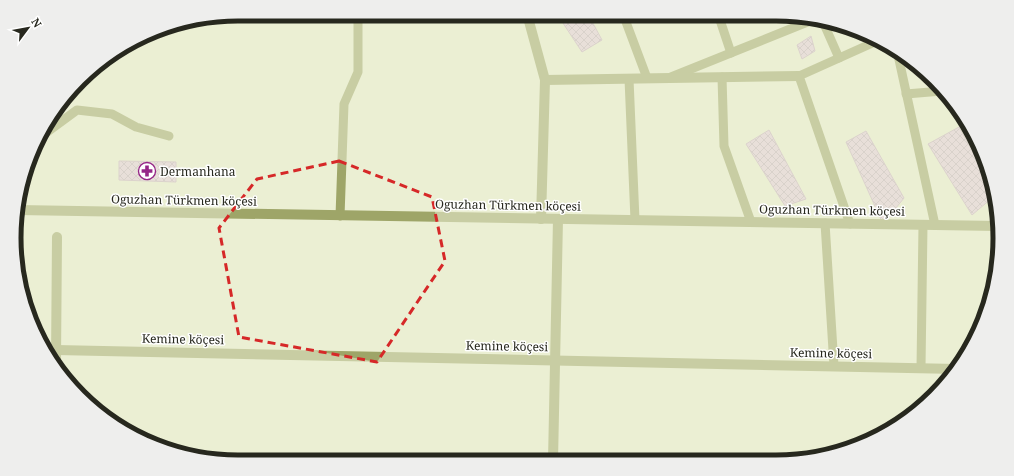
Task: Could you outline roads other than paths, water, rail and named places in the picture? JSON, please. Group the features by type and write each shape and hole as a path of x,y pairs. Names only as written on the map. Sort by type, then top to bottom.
{"street":[{"path":"529,21 545,80 541,219"},
{"path":"545,80 800,76"},
{"name":"Oguzhan Türkmen köçesi","path":"23,210 993,226"},
{"path":"553,455 558,219"},
{"path":"56,237 56,356"},
{"name":"Kemine köçesi","path":"56,350 949,369"}],"lane":[{"path":"340,216 344,104 358,72 358,21"},
{"path":"627,21 647,78"},
{"path":"720,21 731,53"},
{"path":"669,78 805,23"},
{"path":"825,27 839,58"},
{"path":"850,224 800,76 872,43"},
{"path":"899,59 936,225"},
{"path":"722,77 724,146 751,222"},
{"path":"629,79 635,220"},
{"path":"906,94 936,92"},
{"path":"49,130 76,110 112,114 136,127 169,136"},
{"path":"825,223 834,366"},
{"path":"921,368 923,225"}],"place":[{"name":"Dermanhana","path":"147,171"}]}
